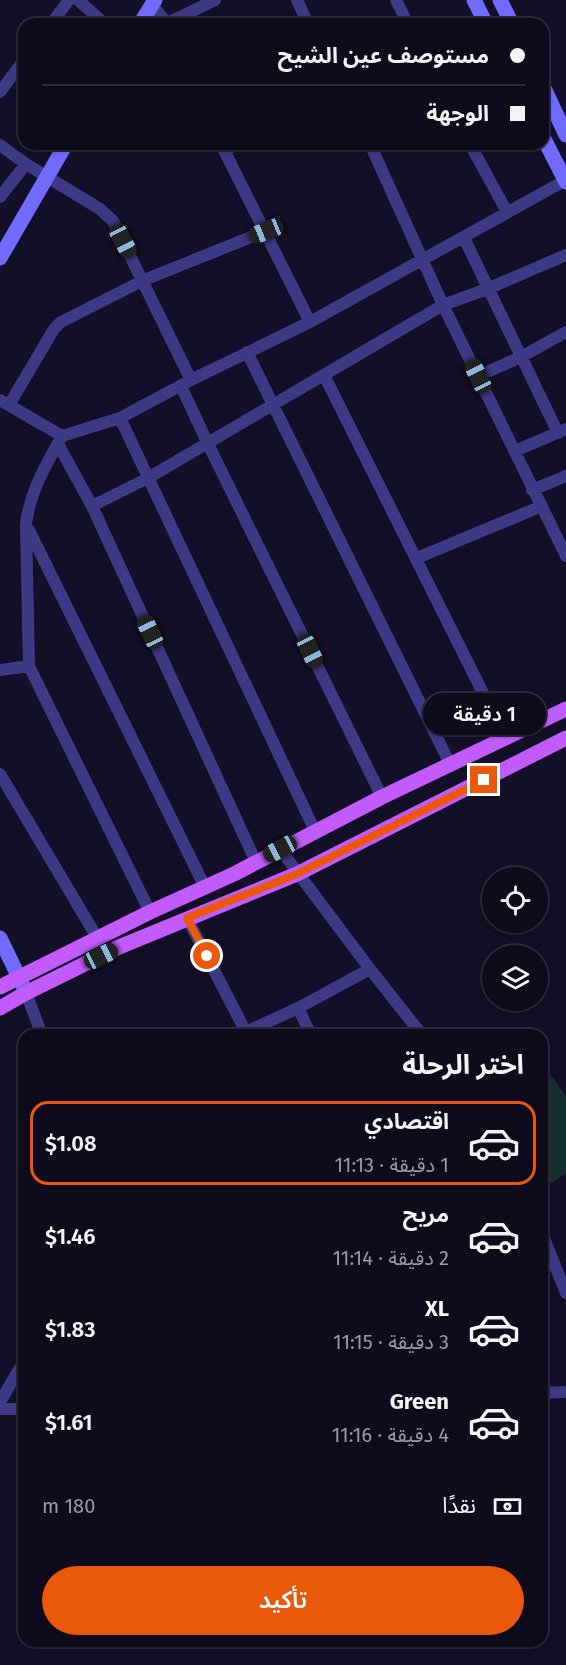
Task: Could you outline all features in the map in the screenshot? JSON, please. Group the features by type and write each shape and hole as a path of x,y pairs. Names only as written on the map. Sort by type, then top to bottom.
{"main road":[{"path":"0,987 256,862 382,797 566,709"},
{"path":"0,1008 119,947 297,874 566,738"}],"street":[{"path":"56,18 69,0"},
{"path":"78,0 98,18"},
{"path":"180,18 214,0"},
{"path":"297,0 302,18"},
{"path":"396,0 405,18"},
{"path":"474,0 483,18"},
{"path":"500,0 509,18"},
{"path":"144,18 154,2 164,18"},
{"path":"0,92 18,68"},
{"path":"549,99 566,135"},
{"path":"0,145 26,164 107,214 113,221 144,280 208,444 382,797"},
{"path":"150,912 29,666 26,524 37,481 60,440 120,418 310,322 566,180 549,148"},
{"path":"0,258 63,150"},
{"path":"224,150 310,322"},
{"path":"373,150 443,305 566,556"},
{"path":"473,150 507,212"},
{"path":"0,197 26,164"},
{"path":"256,862 60,440 5,403 54,328 61,322 144,280 266,231"},
{"path":"464,238 521,357 562,431 515,451"},
{"path":"92,506 208,444 443,305 488,289 566,255"},
{"path":"478,376 521,357 566,332"},
{"path":"247,352 450,764"},
{"path":"324,375 506,739"},
{"path":"120,418 315,831"},
{"path":"532,490 566,476"},
{"path":"417,558 542,506"},
{"path":"26,524 205,886"},
{"path":"0,670 29,666"},
{"path":"0,774 98,939"},
{"path":"280,849 417,1029"},
{"path":"187,918 245,1029"},
{"path":"0,938 26,993 40,1029"},
{"path":"255,1029 370,969"},
{"path":"298,1008 308,1029"},
{"path":"548,1255 566,1293"},
{"path":"0,1402 18,1372"},
{"path":"548,1393 566,1392"},
{"path":"0,1409 18,1409"}],"green space":[{"path":"551,1075 566,1097 566,1173 551,1183 548,1178 548,1077"}],"route":[{"path":"207,956 187,918 297,874 484,780"}]}
